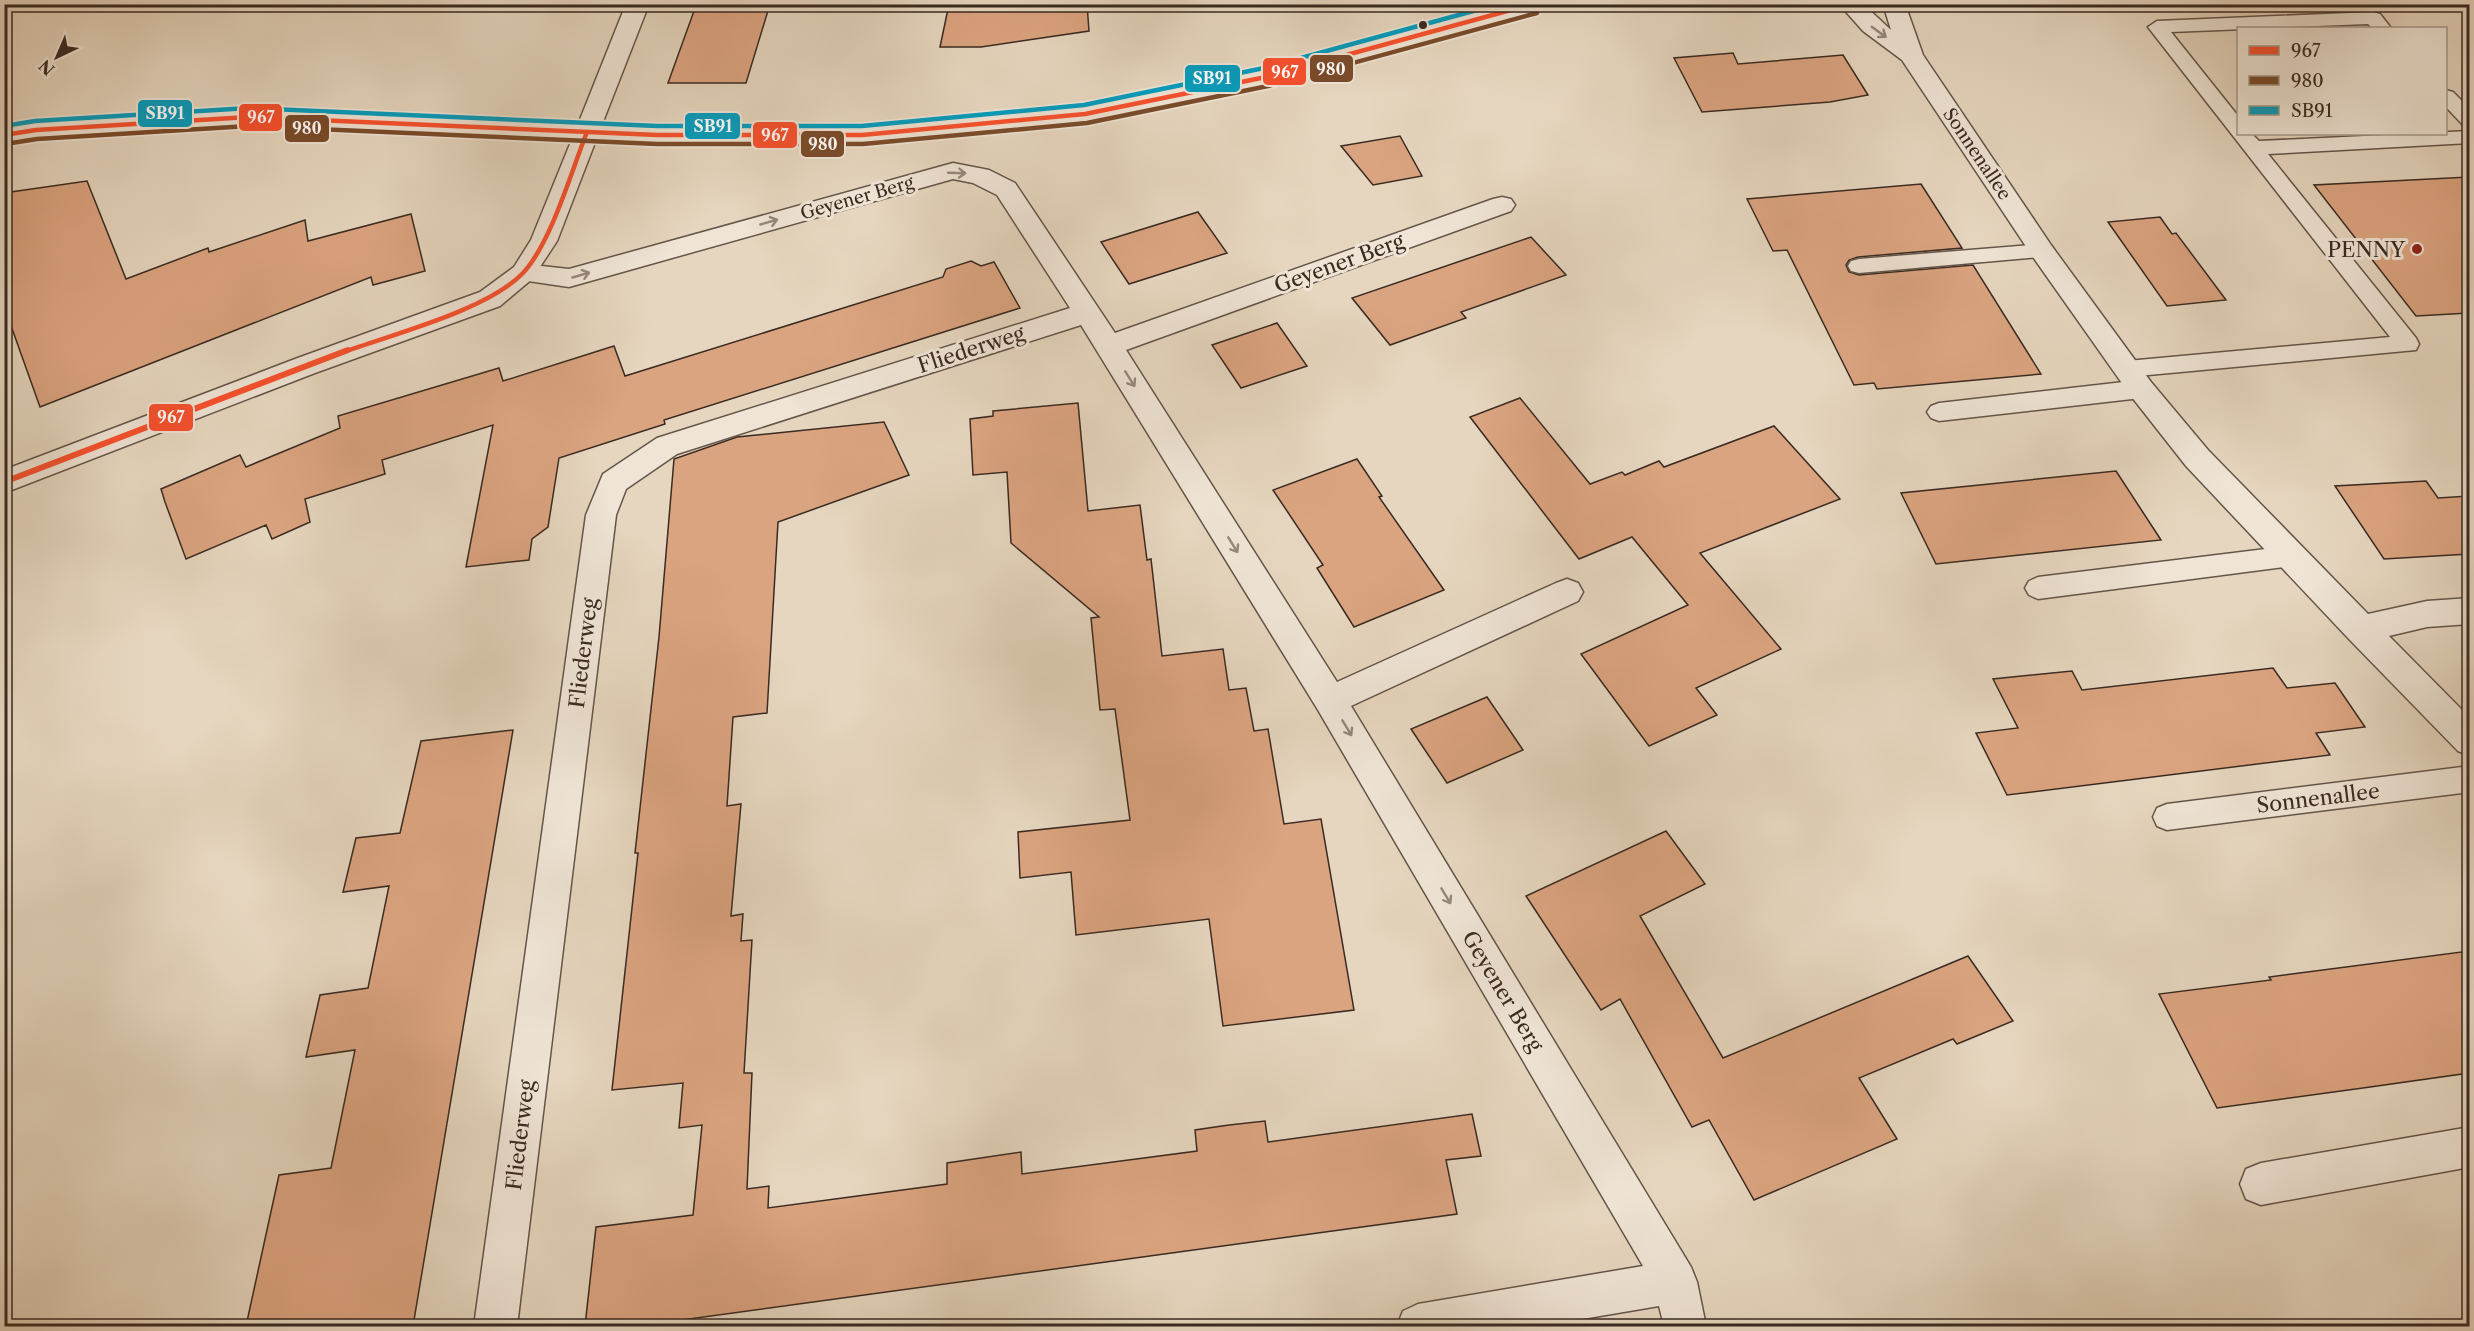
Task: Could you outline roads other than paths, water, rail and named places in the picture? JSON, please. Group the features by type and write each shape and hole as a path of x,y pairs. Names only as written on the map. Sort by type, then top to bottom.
{"street":[{"path":"4,482 305,366 490,299 523,273 544,241 638,4"},
{"path":"4,135 36,130 249,117 682,136 862,135 1085,114 1266,77 1535,4"},
{"name":"Sonnenallee","path":"1850,4 1871,26 1911,56"},
{"name":"Sonnenallee","path":"1894,4 1911,56 2042,251 2134,379 2197,458 2469,741"},
{"name":"Geyener Berg","path":"523,273 569,278 953,171 980,176 1005,189 1109,346 1330,700 1676,1282"},
{"name":"Geyener Berg","path":"1109,346 1502,205"},
{"name":"Fliederweg","path":"495,1326 601,515 614,482 667,446 1086,313"},
{"path":"1330,700 1567,592"},
{"path":"2359,629 2427,614 2469,611"},
{"path":"2261,1184 2469,1147"},
{"path":"1418,1326 1676,1282 1684,1326"}],"lane":[{"path":"2237,128 2157,27 2373,18 2381,27"},
{"path":"2447,98 2469,121"},
{"path":"2248,141 2469,137"},
{"path":"1940,412 2134,379 2408,344 2248,141"},
{"path":"1859,266 2042,251"},
{"path":"2038,588 2291,556"},
{"name":"Sonnenallee","path":"2167,817 2469,779"}],"place":[{"name":"PENNY","path":"2417,249"}]}
